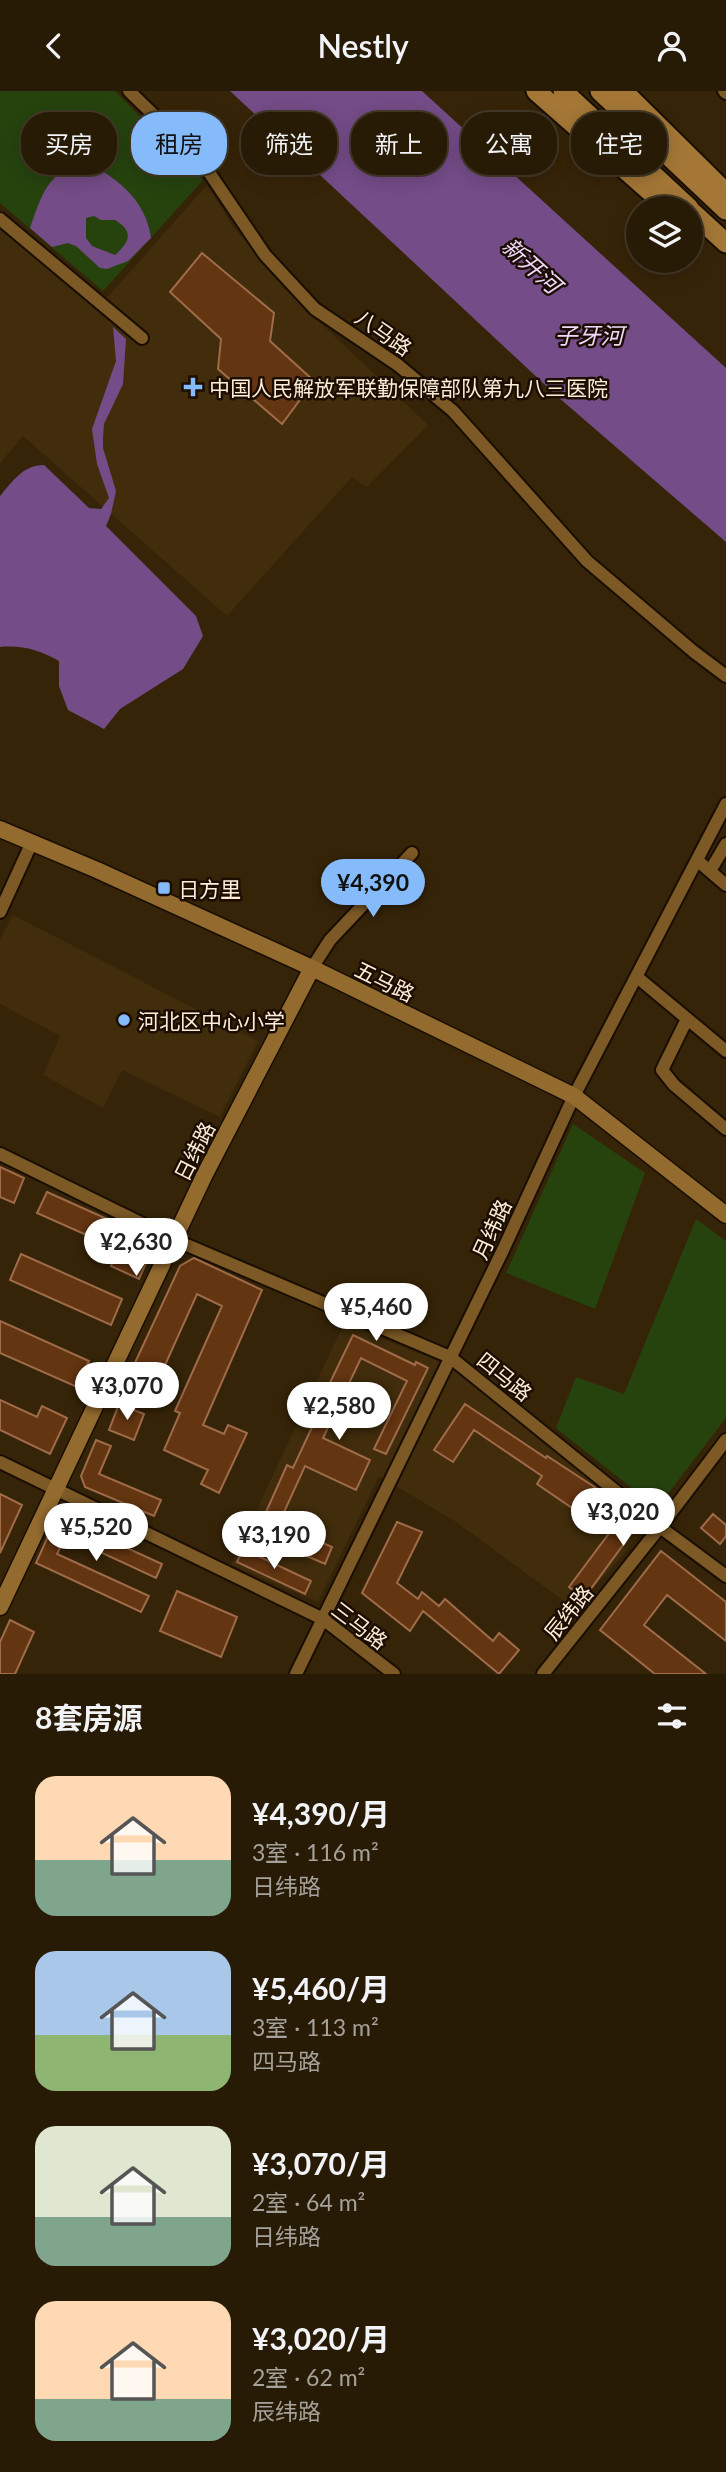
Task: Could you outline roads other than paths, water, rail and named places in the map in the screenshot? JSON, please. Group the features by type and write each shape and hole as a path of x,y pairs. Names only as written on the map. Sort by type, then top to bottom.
{"highway":[{"path":"536,91 655,196"},
{"path":"563,91 676,196"},
{"path":"600,91 726,210"},
{"path":"623,91 726,193"},
{"path":"703,221 726,243"},
{"path":"703,239 726,259"}],"main road":[{"name":"五马路","path":"0,829 312,968 575,1096 726,1215"},
{"name":"日纬路","path":"0,1607 205,1174 312,968"}],"street":[{"name":"八马路","path":"129,91 202,162 265,255 315,309 398,365 453,411 505,473 587,561 726,676"},
{"path":"0,219 142,338"},
{"name":"月纬路","path":"296,1674 503,1251 575,1096 726,804"},
{"path":"0,912 32,842"},
{"path":"709,871 726,843"},
{"name":"日纬路","path":"312,968 330,940 412,853"},
{"path":"698,861 726,885"},
{"path":"637,977 726,1051"},
{"path":"687,1019 662,1070 674,1085 726,1129"},
{"name":"四马路","path":"0,1154 175,1240 450,1357 660,1527 726,1576"},
{"name":"辰纬路","path":"543,1674 726,1440"},
{"name":"三马路","path":"0,1461 323,1619 394,1674"}],"water":[{"name":"子牙河","path":"230,91 422,91 445,112 351,112 351,175 447,175 447,114 461,127 461,175 514,175 726,368 726,542 558,397 320,175 337,175 337,112 253,112"},
{"path":"107,175 120,183 137,202 151,238 128,261 107,269 100,268 76,246 68,243 52,247 30,228 38,204 55,177","holes":["94,216 101,220 115,220 125,229 128,237 115,255 92,246 86,238 86,218"]},
{"path":"113,327 126,339 123,384 104,424 103,448 116,491 106,526 196,616 203,636 183,669 120,709 104,729 68,710 59,686 59,661 31,649 0,647 0,496 24,471 44,465 89,508 101,509 109,498 97,464 92,429 116,361"}],"place":[{"name":"中国人民解放军联勤保障部队第九八三医院","path":"193,387"},
{"name":"日方里","path":"164,888"},
{"name":"河北区中心小学","path":"124,1020"}],"water label":[{"name":"新开河","path":"532,265"}]}
